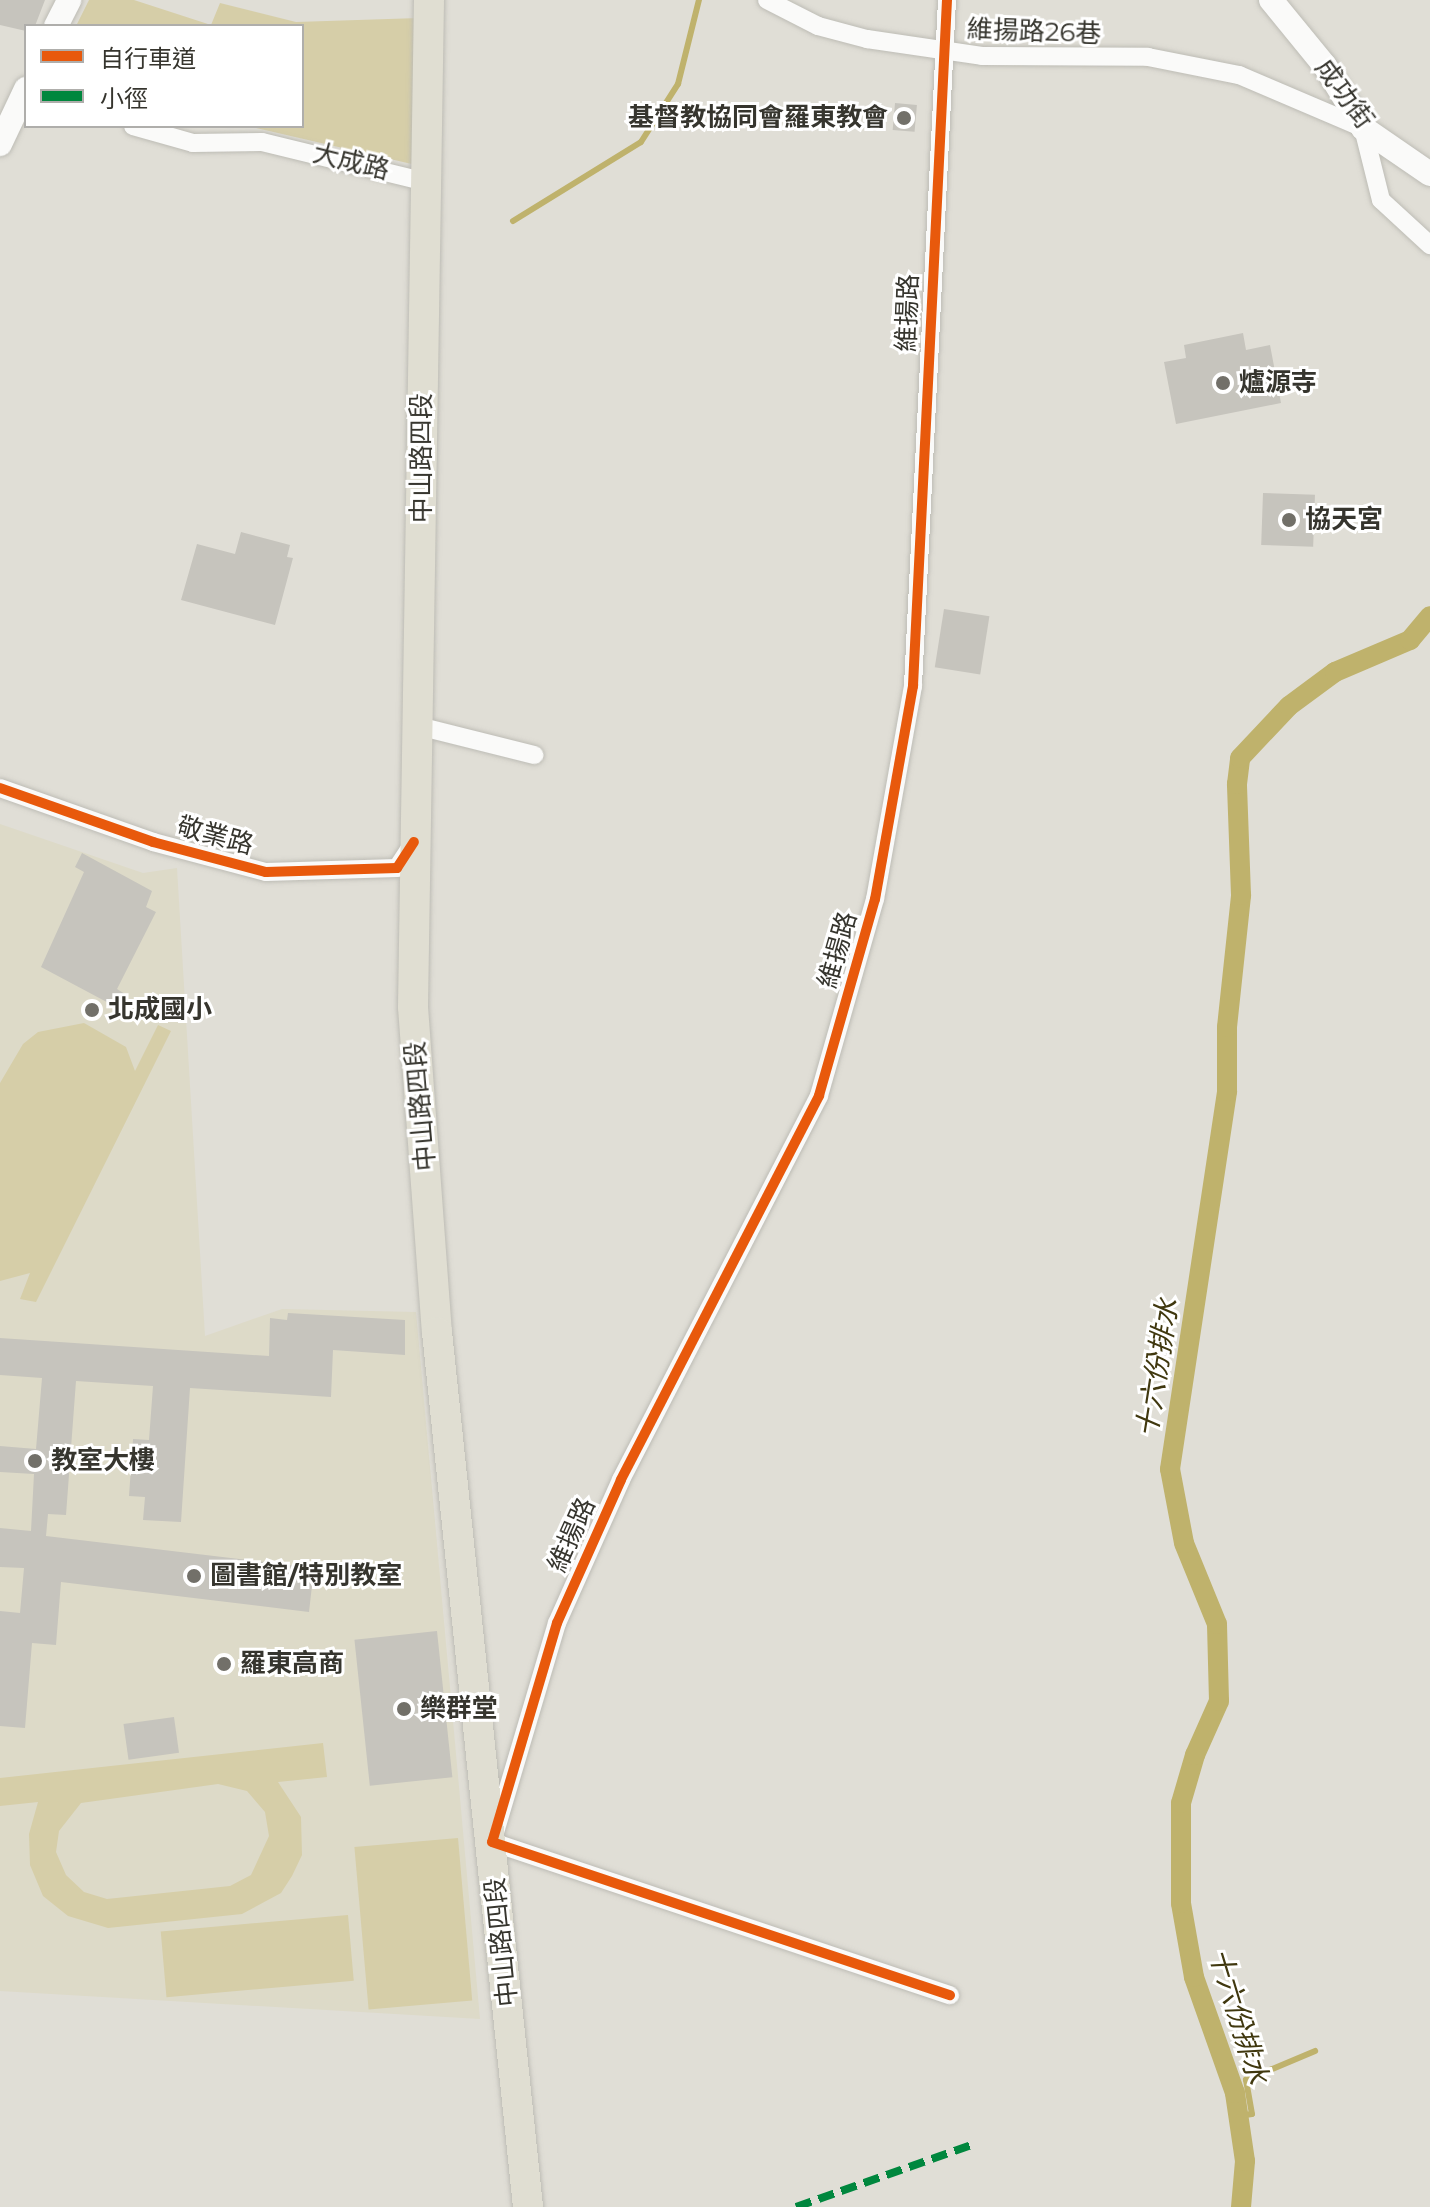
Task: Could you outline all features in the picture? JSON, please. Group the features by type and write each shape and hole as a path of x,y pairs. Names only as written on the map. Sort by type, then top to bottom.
{"main road":[{"name":"中山路四段","path":"429,0 413,1007 437,1332 528,2207"}],"street":[{"path":"57,24 69,0"},
{"name":"維揚路26巷","path":"767,0 818,26 982,56 1148,57 1239,75 1363,128"},
{"name":"維揚路","path":"492,1842 557,1623 621,1480 819,1096 875,899 913,686 947,0"},
{"name":"成功街","path":"1271,0 1325,66 1363,128 1430,174"},
{"path":"0,144 24,94"},
{"name":"大成路","path":"140,128 193,143 276,145 426,182"},
{"path":"1363,128 1381,200 1430,245"},
{"path":"418,726 534,755"},
{"name":"敬業路","path":"0,788 153,842 266,872 397,868 414,842"},
{"path":"492,1842 950,1995"}],"shaded area":[{"path":"89,0 134,0 208,24 77,24"},
{"path":"220,3 296,22 419,18 416,165 256,128 304,128 304,24 211,24"},
{"name":"羅東高商","path":"0,824 143,873 177,868 205,1336 282,1309 416,1312 480,2019 0,1991"},
{"path":"84,1023 126,1047 135,1071 158,1025 171,1031 36,1302 20,1299 30,1273 0,1281 0,1083 23,1044 38,1032"},
{"path":"323,1743 327,1777 278,1782 301,1817 302,1855 281,1893 242,1914 108,1928 68,1916 43,1896 30,1865 29,1834 38,1802 0,1806 0,1778","holes":["218,1784 247,1791 265,1812 269,1836 251,1875 230,1886 107,1899 84,1892 66,1875 56,1852 59,1831 81,1803"]},
{"path":"458,1838 472,2000 369,2009 354,1847"},
{"path":"348,1915 354,1981 166,1997 161,1931"}],"building":[{"path":"0,0 45,0 36,24 24,24 24,31 0,25"},
{"name":"基督教協同會羅東教會","path":"895,103 917,105 915,132 893,130"},
{"name":"爐源寺","path":"1243,333 1246,350 1270,345 1281,403 1176,424 1164,362 1186,358 1184,345"},
{"name":"協天宮","path":"1263,493 1315,495 1313,547 1261,545"},
{"path":"241,532 290,545 287,557 293,558 275,625 181,600 197,544 235,554"},
{"path":"944,609 989,616 980,674 935,667"},
{"path":"82,853 152,891 146,907 156,912 117,989 125,994 118,1008 41,967 84,872 75,867"},
{"path":"288,1313 405,1320 405,1355 333,1350 331,1397 190,1388 181,1522 143,1520 145,1497 129,1496 133,1439 149,1440 153,1386 76,1381 66,1515 48,1514 46,1536 314,1568 309,1612 61,1582 56,1645 32,1643 25,1728 0,1726 0,1611 20,1613 24,1568 0,1567 0,1528 31,1531 34,1474 0,1472 0,1446 36,1449 42,1378 0,1375 0,1338 269,1356 270,1318 287,1320"},
{"name":"樂群堂","path":"437,1631 452,1777 370,1786 354,1640"},
{"path":"174,1717 179,1753 129,1760 123,1724"}],"waterway":[{"path":"513,221 641,142 678,84 699,0"},
{"name":"十六份排水","path":"1241,2207 1245,2161 1235,2093 1194,1977 1181,1903 1181,1803 1195,1755 1219,1701 1217,1624 1184,1543 1170,1469 1227,1091 1227,1027 1241,895 1237,784 1240,758 1289,706 1335,672 1410,640 1430,616"},
{"path":"1239,2116 1252,2114 1246,2080 1315,2051"}],"marked path":[{"path":"796,2207 974,2144"}],"cycle path":[{"path":"947,0 913,686 875,899 819,1096 621,1480 557,1623 492,1842 950,1995"},
{"path":"0,788 153,842 266,872 397,868 414,842"}],"place":[{"name":"基督教協同會羅東教會","path":"904,118"},
{"name":"爐源寺","path":"1223,383"},
{"name":"協天宮","path":"1289,520"},
{"name":"北成國小","path":"92,1010"},
{"name":"教室大樓","path":"35,1461"},
{"name":"圖書館/特別教室","path":"194,1576"},
{"name":"羅東高商","path":"224,1664"},
{"name":"樂群堂","path":"404,1709"}]}
